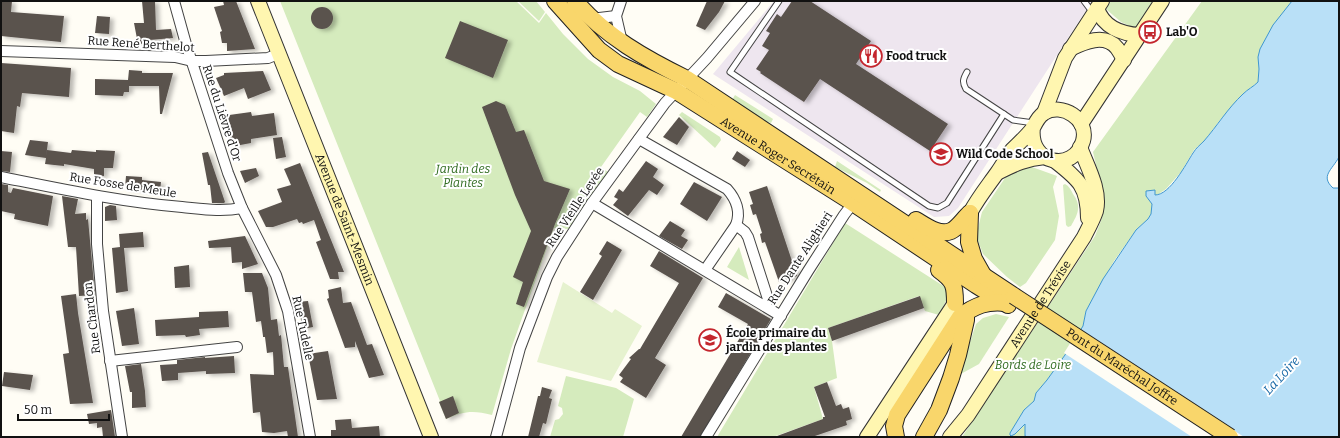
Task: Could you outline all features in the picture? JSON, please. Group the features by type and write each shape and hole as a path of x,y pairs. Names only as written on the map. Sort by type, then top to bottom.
{"main road":[{"name":"Avenue Roger Secrétain","path":"555,1 599,50 618,64 676,91 853,203 879,222 976,286 1009,302"},
{"name":"Avenue Roger Secrétain","path":"575,1 591,19 622,42 649,60 687,79 984,276 1009,302"},
{"path":"844,184 888,203 930,229 942,233 952,231 970,213"},
{"path":"970,213 969,242 974,259 984,276"},
{"path":"879,222 949,278 954,284 960,308 966,320 951,378 939,410 924,437"},
{"path":"960,308 989,302 1009,302"},
{"name":"Pont du Maréchal Joffre","path":"1009,302 1210,437"},
{"name":"Pont du Maréchal Joffre","path":"1009,302 1230,437"},
{"path":"896,437 894,426 897,415 960,317 960,308"}],"street":[{"name":"Rue du Lièvre d'Or","path":"174,1 228,173 242,208"},
{"name":"Avenue de Saint-Mesmin","path":"258,1 431,437"},
{"path":"621,1 616,16 622,42"},
{"name":"Rue Vieille Levée","path":"496,437 520,348 547,277 568,238 665,103 707,58 755,1"},
{"path":"1081,124 1162,1"},
{"path":"1098,8 1099,15 1104,22 1115,29 1140,35"},
{"path":"970,213 982,192 1012,151 1044,113 1065,58 1098,8"},
{"path":"591,19 616,16"},
{"path":"1070,49 1084,42 1102,40 1109,41 1117,48 1124,60"},
{"name":"Rue René Berthelot","path":"1,51 175,57 192,61 268,58 278,54"},
{"path":"997,173 1018,162 1029,159 1062,160 1070,158 1076,153 1083,140 1083,132 1081,124 1076,117 1069,112 1060,109 1051,110 1044,113"},
{"path":"1034,125 1032,135 1036,149 1050,159"},
{"path":"638,139 727,189 733,195 739,218 736,225 705,270"},
{"name":"Avenue de Trévise","path":"950,437 968,415 1084,237 1096,212 1097,202 1095,187 1080,147"},
{"name":"Avenue de Trévise","path":"1050,159 1074,176 1084,191 1088,203 1088,228"},
{"name":"Rue Fosse de Meule","path":"1,177 97,196 164,206 226,211 242,208"},
{"name":"Rue Chardon","path":"97,196 97,244 103,311 122,437"},
{"name":"Rue Dante Alighieri","path":"592,203 781,316 808,271 853,203"},
{"name":"Rue Tudelle","path":"242,208 276,275 288,311 310,437"},
{"name":"Rue Dante Alighieri","path":"736,225 745,232 748,237 768,299 765,306"},
{"path":"868,437 960,308"},
{"path":"706,437 781,316"},
{"path":"110,361 237,347"}],"lane":[{"path":"779,1 730,72 929,206 938,208 947,202 1004,114"},
{"path":"1084,1 1098,8"},
{"path":"967,72 963,79 966,89 1013,120 1034,125"}],"shaded area":[{"path":"774,1 1092,1 958,208 949,216 934,217 713,74"}],"green space":[{"name":"Jardin des Plantes","path":"280,1 516,1 539,23 546,13 563,34 588,59 613,77 640,91 656,104 647,117 640,112 601,167 608,172 568,229 554,228 511,349 492,415 479,412 469,412 458,414 446,419"},
{"path":"518,1 536,1 545,12 539,21"},
{"path":"1111,1 1154,1 1136,29 1121,22 1106,9"},
{"name":"Bords de Loire","path":"1202,1 1292,1 1258,57 1258,82 1244,93 1220,120 1205,140 1194,150 1181,172 1166,189 1157,195 1154,193 1146,196 1152,204 1151,214 1148,219 1136,230 1114,261 1086,311 1083,326 1065,355 1036,393 1034,401 1024,410 1010,435 1015,434 1026,424 1025,436 1028,437 962,437 1095,236 1101,221 1103,205 1093,152"},
{"path":"735,95 773,119 771,123 762,120 732,100"},
{"path":"682,112 720,137 721,140 715,148 679,115"},
{"path":"837,161 881,190 880,192 867,183 835,167"},
{"path":"1024,167 1032,167 1057,176 1053,187 1059,216 1055,240 1026,283 1020,287 983,254 978,241 978,228 982,212 1005,178"},
{"path":"1065,184 1076,198 1078,206 1076,218 1071,226 1068,227 1066,225 1063,185"},
{"path":"845,223 945,287 948,297 939,315 925,311 919,296 828,328 832,341 837,378 814,387 823,419 773,437 717,437"},
{"path":"739,247 749,280 727,267"},
{"path":"563,282 612,313 615,309 642,326 611,381 537,362"},
{"path":"996,314 1009,317 979,364 959,375 976,324 983,318"},
{"path":"566,376 616,388 634,399 623,437 550,437 555,420 559,419 563,414 562,408 558,406"}],"water":[{"name":"La Loire","path":"1292,1 1339,1 1339,157 1328,173 1327,180 1333,188 1339,188 1339,437 1028,437 1025,436 1025,424 1011,436 1010,433 1024,410 1034,401 1036,393 1065,355 1083,326 1086,311 1103,279 1136,230 1148,219 1151,214 1152,204 1146,196 1146,191 1155,190 1155,195 1161,194 1172,185 1195,150 1209,135 1232,105 1258,82 1258,57 1260,49 1273,25"}],"pier":[{"path":"1079,329 1244,437 1192,437 1064,353"}],"building":[{"path":"1,1 12,1 11,12 64,16 61,42 1,36"},
{"path":"142,1 155,1 156,30 171,29 173,38 149,40 149,44 138,44 134,23 144,23"},
{"path":"223,1 236,1 255,49 227,51 227,43 222,43 220,32 222,31 214,7 224,5"},
{"path":"707,1 725,1 719,12 705,30 696,26"},
{"path":"792,1 810,1 871,41 856,64 948,124 930,151 820,79 804,102 756,69 769,50 762,46 770,33 766,31 777,14 781,17"},
{"path":"322,7 330,10 333,18 330,26 322,29 314,26 311,18 314,10"},
{"path":"97,16 110,17 109,34 95,33"},
{"path":"460,21 508,40 493,78 445,58"},
{"path":"1,63 71,68 69,97 22,93 20,107 17,106 14,133 1,131"},
{"path":"129,70 142,71 142,73 173,73 162,114 160,114 159,86 129,86 129,92 124,92 123,96 95,95 95,79 128,80"},
{"path":"263,71 271,90 248,99 244,88 224,96 216,78 224,75 224,73"},
{"path":"496,101 505,105 516,132 524,130 544,181 570,189 555,224 524,307 516,304 523,282 513,277 531,231 515,195 482,107"},
{"path":"251,112 252,116 274,113 277,135 251,139 251,143 235,146 234,141 230,141 222,116"},
{"path":"679,117 689,127 677,145 663,137"},
{"path":"282,137 286,157 276,159 273,138"},
{"path":"30,140 48,142 46,157 47,150 71,153 72,150 96,152 96,150 115,151 113,168 104,168 104,176 94,175 94,169 64,164 64,166 45,164 46,158 25,155"},
{"path":"1,151 12,152 10,172 1,171"},
{"path":"737,151 750,160 745,167 732,159"},
{"path":"208,152 225,202 224,203 212,203 210,185 208,185 202,153"},
{"path":"646,161 658,169 653,177 664,185 657,195 649,190 628,216 613,205 618,199 614,197 619,189 623,192"},
{"path":"300,163 344,272 338,272 339,279 330,279 316,242 321,240 314,220 303,224 302,222 299,223 297,219 273,227 266,227 258,211 282,202 277,189 291,185 284,169"},
{"path":"256,168 259,176 245,183 240,171"},
{"path":"126,176 142,177 142,180 161,182 160,192 125,188"},
{"path":"694,182 722,197 707,221 680,204"},
{"path":"1,184 8,185 8,192 11,193 13,188 53,196 48,226 14,219 15,214 1,211"},
{"path":"767,186 797,276 779,282 765,242 762,243 760,234 762,233 756,214 753,215 750,205 753,204 749,192"},
{"path":"62,196 78,199 75,214 86,213 86,220 88,219 95,295 79,296 76,247 68,247"},
{"path":"110,205 116,206 117,220 105,221 105,207"},
{"path":"670,221 685,230 681,236 688,240 682,249 659,236"},
{"path":"143,232 144,247 124,248 128,291 116,293 112,248 120,247 119,234"},
{"path":"245,236 258,264 242,269 242,262 232,263 231,247 209,248 208,241"},
{"path":"607,241 622,250 593,300 580,292 602,256 599,254"},
{"path":"659,251 703,278 655,358 666,365 646,398 620,382 623,378 619,375 631,359 629,358 640,349 679,283 650,266"},
{"path":"189,265 190,287 175,288 174,267"},
{"path":"243,273 262,273 268,288 271,320 277,319 279,336 281,335 284,367 288,367 298,437 288,437 287,431 274,433 262,432 260,412 253,413 250,374 274,375 273,352 267,353 261,321 256,322 252,292 245,292"},
{"path":"341,287 343,303 351,302 367,345 372,344 384,375 369,378 355,341 355,347 345,348 327,299 329,298 328,290"},
{"path":"726,293 771,319 700,437 681,437 748,324 718,307"},
{"path":"76,294 93,403 70,404 63,354 69,353 61,296"},
{"path":"920,296 924,308 832,341 828,328"},
{"path":"308,301 313,327 303,329 297,302"},
{"path":"134,308 139,344 122,346 116,311"},
{"path":"228,311 229,327 199,329 200,335 186,337 185,335 156,336 155,320 199,317 199,312"},
{"path":"328,351 337,399 317,400 308,354"},
{"path":"234,356 235,373 206,374 206,371 178,373 178,380 162,381 160,365 177,364 177,360"},
{"path":"141,364 146,407 132,408 132,392 130,392 125,366"},
{"path":"4,372 33,375 30,390 2,386"},
{"path":"827,382 836,406 841,404 843,409 849,407 852,419 846,421 847,425 812,437 777,437 825,417 814,387"},
{"path":"542,387 552,390 549,398 552,399 546,424 543,423 539,437 528,437 538,396 540,396"},
{"path":"453,396 459,413 446,419 439,402"},
{"path":"111,410 115,437 103,437 102,427 97,428 97,423 89,424 87,414"},
{"path":"351,419 352,428 379,426 380,437 331,437 331,430 336,430 335,420"}],"place":[{"name":"Lab'O","path":"1150,32"},
{"name":"Food truck","path":"871,56"},
{"name":"Wild Code School","path":"941,154"},
{"name":"École primaire du jardin des plantes","path":"710,340"}]}
